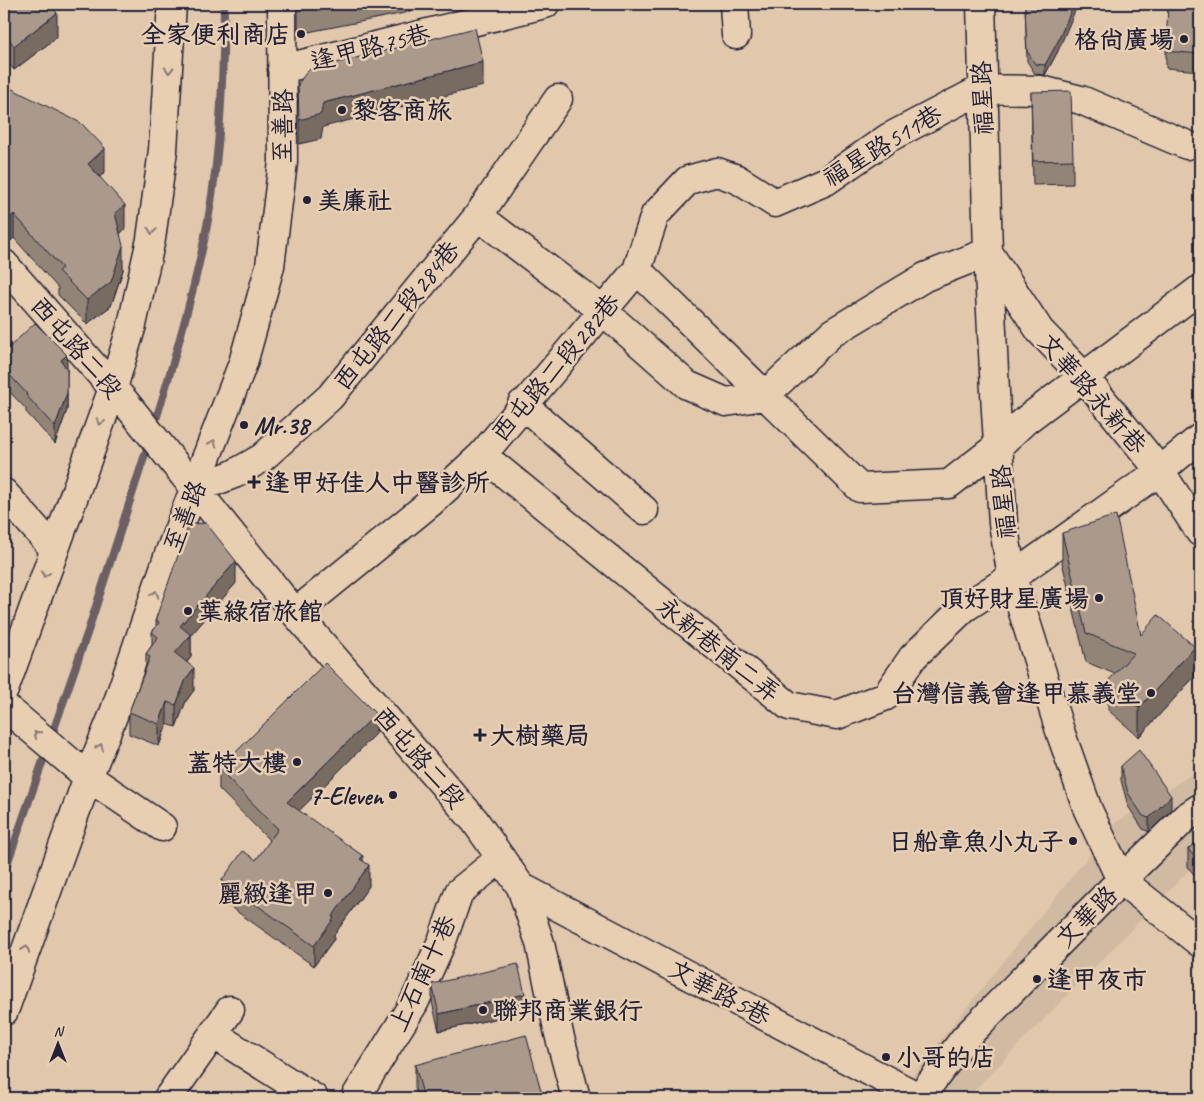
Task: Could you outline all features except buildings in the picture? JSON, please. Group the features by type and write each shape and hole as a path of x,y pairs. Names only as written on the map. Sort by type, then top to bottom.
{"street":[{"path":"4,690 113,388 132,325 151,239 163,150 172,4"},
{"name":"至善路","path":"4,1012 88,777 114,716 168,554 243,363 270,266 283,162 282,4"},
{"name":"逢甲路75巷","path":"282,69 545,4"},
{"path":"734,4 736,35"},
{"name":"福星路","path":"981,4 988,252 998,446 1003,522 1012,577 1060,734 1088,810 1121,880 1200,943"},
{"name":"福星路511巷","path":"775,203 826,181 888,138 982,88 1041,90 1082,100 1188,144"},
{"name":"西屯路二段284巷","path":"195,489 234,474 262,458 330,397 478,216 558,99"},
{"name":"西屯路二段282巷","path":"296,612 430,503 482,455 522,404 637,270 655,215 688,180 717,172 737,179 775,203"},
{"path":"478,216 602,310 687,385 726,402 764,396 832,333 924,277 988,252"},
{"name":"文華路永新巷","path":"988,252 1040,331 1084,377 1160,471 1200,532"},
{"name":"西屯路二段","path":"4,264 113,388 296,612 475,821 522,887 540,943 559,1034 576,1098"},
{"path":"637,270 860,488 949,484 998,446 1026,420 1199,290"},
{"path":"522,404 644,510"},
{"name":"永新巷南二弄","path":"482,455 788,706 837,715 886,696 913,657 964,608 1012,577 1160,471 1200,438"},
{"path":"4,492 54,549"},
{"path":"4,706 88,777 162,827"},
{"name":"文華路","path":"919,1098 965,1038 1121,880 1185,818 1200,808"},
{"name":"上石南十巷","path":"354,1098 414,1003 442,941 459,892 501,858"},
{"name":"文華路5巷","path":"522,887 919,1098"},
{"path":"168,1098 230,1010"},
{"path":"212,1034 314,1098"}],"shaded area":[{"name":"逢甲夜市","path":"1200,769 1200,859 967,1098 894,1098 1115,823"}],"waterway":[{"path":"154,426 186,317 208,220 217,159 223,66 224,4"},
{"path":"4,873 88,631 149,442"}],"place":[{"name":"全家便利商店","path":"301,34"},
{"name":"格尚廣場","path":"1184,39"},
{"name":"黎客商旅","path":"342,110"},
{"name":"美廉社","path":"307,200"},
{"name":"Mr.38","path":"244,425"},
{"name":"逢甲好佳人中醫診所","path":"254,482"},
{"name":"頂好財星廣場","path":"1099,598"},
{"name":"葉綠宿旅館","path":"188,611"},
{"name":"台灣信義會逢甲慕義堂","path":"1151,693"},
{"name":"大樹藥局","path":"480,735"},
{"name":"蓋特大樓","path":"297,762"},
{"name":"7-Eleven","path":"393,795"},
{"name":"日船章魚小丸子","path":"1073,841"},
{"name":"麗緻逢甲","path":"328,893"},
{"name":"逢甲夜市","path":"1037,979"},
{"name":"聯邦商業銀行","path":"483,1010"},
{"name":"小哥的店","path":"886,1057"}]}
